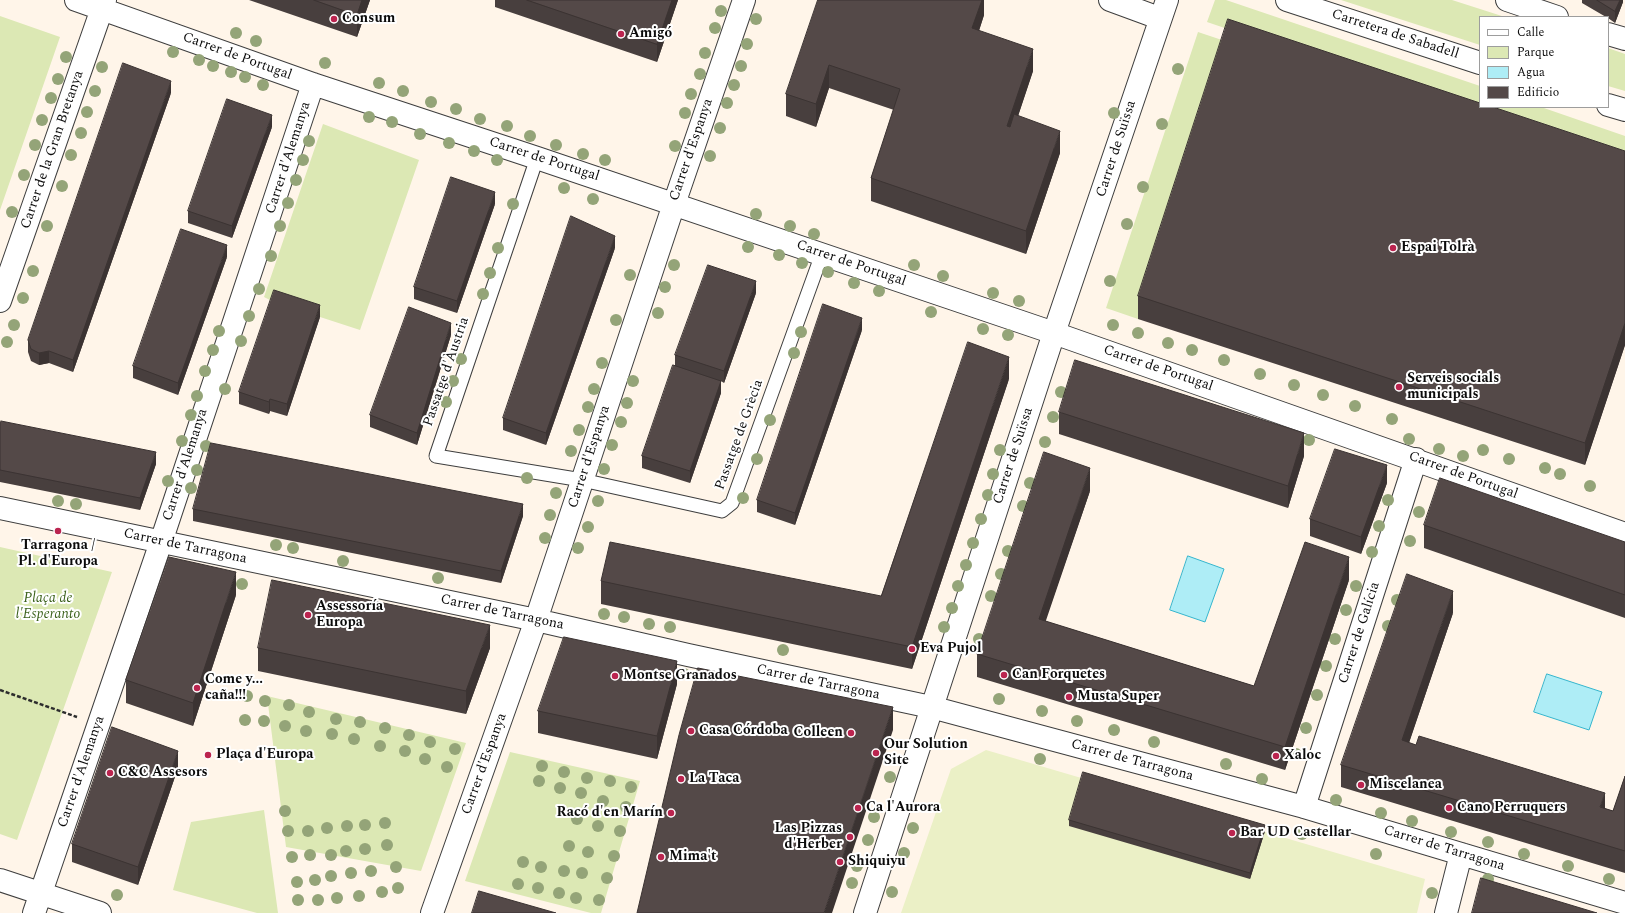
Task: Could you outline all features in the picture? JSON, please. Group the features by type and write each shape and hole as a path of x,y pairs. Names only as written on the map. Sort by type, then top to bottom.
{"street":[{"name":"Carrer de Portugal","path":"76,0 103,4 313,84 674,204 1054,333 1416,459 1625,534"},
{"name":"Carrer d'Espanya","path":"432,913 536,620 674,204 744,0"},
{"path":"1110,0 1163,9"},
{"name":"Carretera de Sabadell","path":"1287,0 1479,63"},
{"path":"1507,0 1552,10"},
{"name":"Carrer de la Gran Bretanya","path":"0,301 103,4"},
{"name":"Carrer de Suïssa","path":"865,913 1054,333 1105,186 1163,9"},
{"path":"1609,34 1625,40"},
{"name":"Carrer d'Alemanya","path":"37,903 161,542 313,84"},
{"path":"1609,105 1625,110"},
{"name":"Carrer de Galícia","path":"1304,807 1416,459"},
{"name":"Carrer de Tarragona","path":"0,508 536,620 688,655 932,707 1304,807 1625,903"},
{"path":"1446,913 1461,854"},
{"path":"0,880 37,903 100,913"}],"lane":[{"name":"Passatge d'Àustria","path":"537,158 436,456 582,480"},
{"name":"Passatge de Grècia","path":"582,480 722,511 732,503 822,254"}],"path":[{"path":"0,690 98,724"}],"green space":[{"path":"1215,0 1226,0 1479,86 1479,108 1544,108 1625,136 1625,164 1207,22"},
{"path":"1341,0 1452,0 1502,16 1479,16 1479,45"},
{"path":"0,16 60,37 0,210"},
{"path":"1198,32 1228,42 1138,319 1106,308"},
{"path":"1609,48 1625,54 1625,91 1609,86"},
{"path":"323,124 419,160 360,330 274,302 264,297"},
{"name":"Plaça de l'Esperanto","path":"0,547 112,572 17,840 0,834"},
{"path":"267,696 466,743 421,871 286,847"},
{"path":"986,750 1425,879 1417,913 901,913 951,769"},
{"path":"510,752 640,781 601,913 591,913 465,881"},
{"path":"264,810 278,913 257,913 173,890 191,822"}],"water":[{"path":"1188,556 1224,569 1205,622 1170,610"},
{"path":"1547,674 1602,692 1589,730 1534,712"}],"building":[{"path":"314,0 362,0 357,15"},
{"path":"527,0 672,0 657,44"},
{"path":"818,0 982,0 972,28 1033,49 1007,126 1010,127 1014,114 1060,131 1026,231 871,178 900,89 829,65 816,104 786,94"},
{"path":"1597,0 1620,0 1615,11"},
{"name":"Espai Tolrà","path":"1228,19 1479,103 1479,108 1496,108 1625,151 1625,323 1585,443 1138,296"},
{"path":"123,63 171,81 73,360 49,351 39,353 31,349 28,340"},
{"path":"227,99 272,115 232,226 188,211"},
{"path":"451,177 495,192 457,301 414,287"},
{"path":"571,216 615,236 546,433 503,418"},
{"path":"181,229 227,245 178,383 133,366"},
{"path":"708,265 756,281 724,371 675,355"},
{"path":"274,290 320,305 287,404 270,399 269,402 239,392"},
{"path":"823,304 862,318 795,513 757,500"},
{"path":"409,307 451,323 417,433 370,415"},
{"path":"968,342 1009,357 912,647 601,581 610,542 881,596"},
{"path":"1075,360 1304,433 1288,486 1059,412"},
{"path":"673,365 721,381 690,471 642,456"},
{"path":"1,421 156,452 140,498 0,470"},
{"path":"211,443 523,504 501,571 193,509"},
{"path":"1335,449 1387,465 1361,537 1310,519"},
{"path":"1044,452 1090,468 1039,619 1254,686 1305,542 1349,557 1285,747 977,654"},
{"path":"1440,478 1625,542 1625,595 1424,525"},
{"path":"169,557 236,572 193,703 126,680"},
{"path":"1407,574 1453,591 1402,740 1416,745 1419,736 1605,793 1600,807 1613,811 1625,776 1625,851 1341,765"},
{"path":"272,580 490,625 466,691 258,648"},
{"path":"564,637 677,661 657,736 538,711"},
{"path":"698,668 893,707 824,913 637,913 679,735"},
{"path":"112,727 178,751 138,867 72,844"},
{"path":"1083,772 1265,825 1250,873 1069,820"},
{"path":"1481,878 1597,913 1472,913"},
{"path":"479,891 556,913 472,913"}],"place":[{"name":"Consum","path":"334,19"},
{"name":"Amigó","path":"621,34"},
{"name":"Espai Tolrà","path":"1393,248"},
{"name":"Serveis socials municipals","path":"1399,387"},
{"name":"Tarragona / Pl. d'Europa","path":"58,531"},
{"name":"Assessoría Europa","path":"308,615"},
{"name":"Eva Pujol","path":"912,649"},
{"name":"Can Forquetes","path":"1004,675"},
{"name":"Montse Granados","path":"615,676"},
{"name":"Come y... caña!!!","path":"197,688"},
{"name":"Musta Super","path":"1069,697"},
{"name":"Casa Córdoba","path":"691,731"},
{"name":"Colleen","path":"851,733"},
{"name":"Our Solution Site","path":"876,753"},
{"name":"Plaça d'Europa","path":"208,755"},
{"name":"Xaloc","path":"1276,756"},
{"name":"C&C Assesors","path":"110,773"},
{"name":"La Taca","path":"681,779"},
{"name":"Miscelanea","path":"1361,785"},
{"name":"Ca l'Aurora","path":"858,808"},
{"name":"Cano Perruquers","path":"1449,808"},
{"name":"Racó d'en Marín","path":"671,813"},
{"name":"Bar UD Castellar","path":"1232,833"},
{"name":"Las Pizzas d'Herber","path":"850,837"},
{"name":"Mima't","path":"661,857"},
{"name":"Shiquiyu","path":"840,862"}]}
